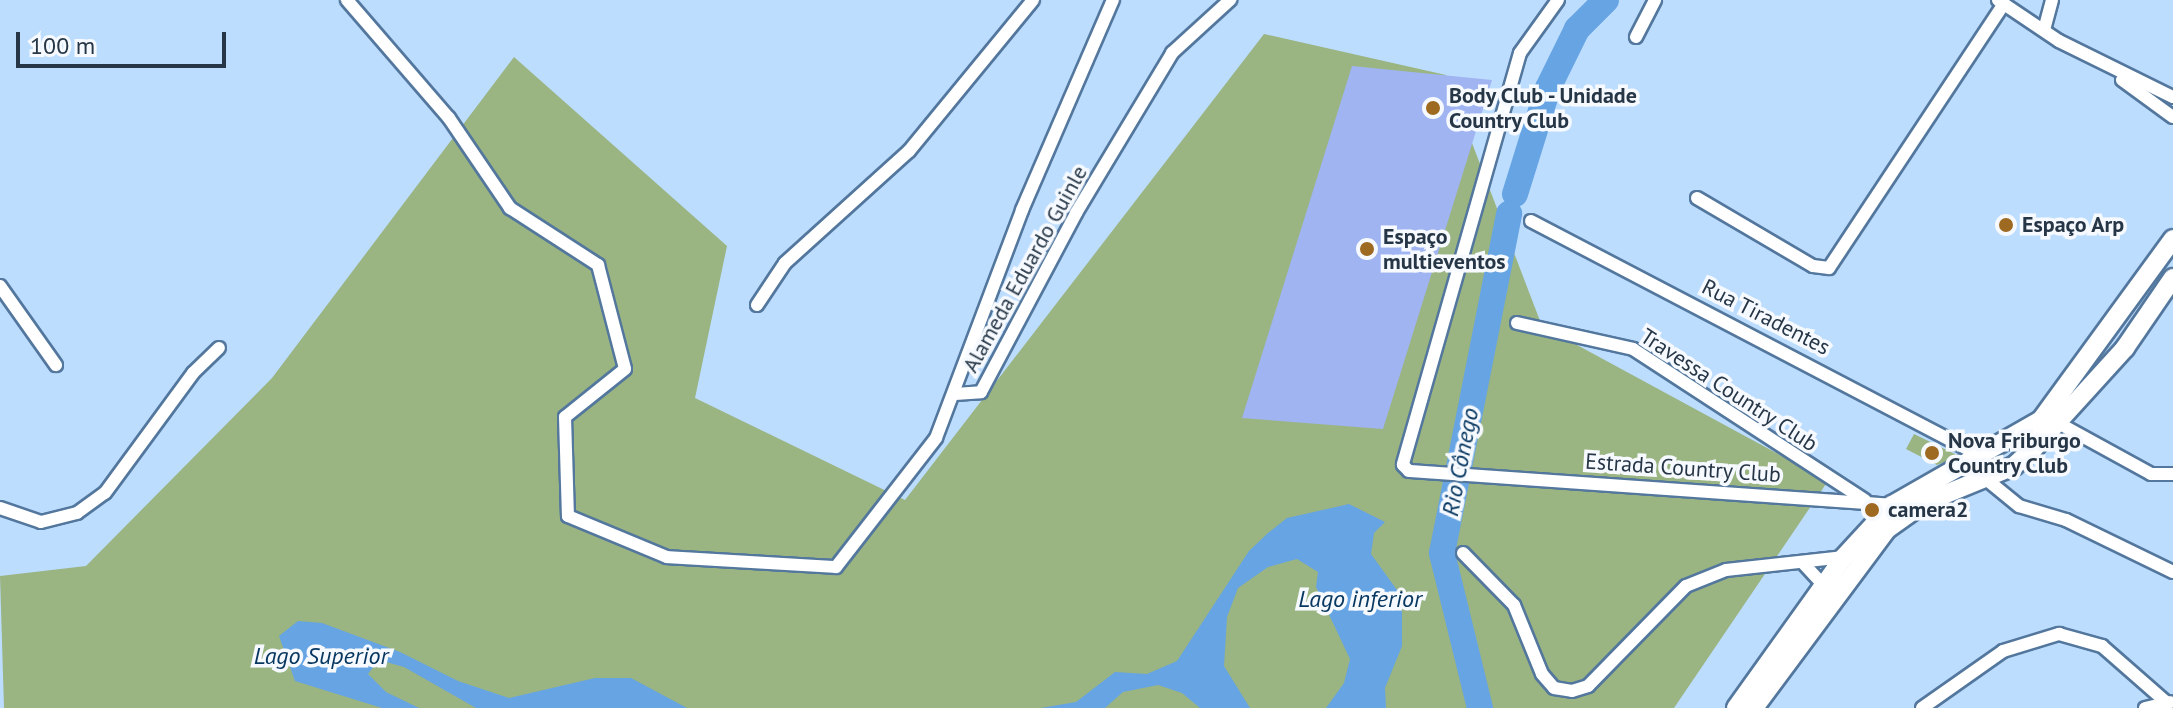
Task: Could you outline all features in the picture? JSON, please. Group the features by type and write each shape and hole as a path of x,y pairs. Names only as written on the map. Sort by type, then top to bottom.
{"main road":[{"path":"1736,708 1844,557 1892,505 2041,420 2173,239"},
{"path":"1754,708 1886,530 1924,503 2014,466 2060,424 2125,348 2173,278"}],"street":[{"name":"Alameda Eduardo Guinle","path":"347,0 449,118 510,208 598,265 625,369 565,417 568,516 667,557 836,567 929,451 955,394 981,392 1076,213 1172,53 1230,0"},
{"path":"757,305 785,263 909,151 1033,0"},
{"path":"955,394 1022,210 1113,0"},
{"name":"Estrada Country Club","path":"1558,0 1520,53 1402,455 1409,471 1472,472 1866,500 1892,505"},
{"path":"1636,37 1655,0"},
{"path":"2044,30 2052,0"},
{"path":"1697,198 1813,266 1829,268 2001,2 2097,61 2173,97"},
{"path":"2097,61 2173,117"},
{"name":"Rua Tiradentes","path":"1531,221 1979,455"},
{"path":"0,286 56,365"},
{"name":"Travessa Country Club","path":"1517,323 1633,349 1866,500"},
{"path":"0,508 41,522 77,513 105,493 193,373 219,348"},
{"path":"2060,424 2151,474 2173,474"},
{"path":"1986,479 2019,506 2066,520 2173,572"},
{"path":"1463,553 1514,605 1542,674 1554,688 1572,691 1588,686 1686,586 1726,570 1844,557"},
{"path":"1802,562 1824,586"},
{"path":"1922,708 2003,651 2059,634 2102,646 2170,702"},
{"path":"2145,708 2170,702"}],"green space":[{"path":"1264,34 1446,75 1542,326 1828,481 1674,708 4,708 0,576 86,566 272,378 514,57 727,246 695,398 905,500"},
{"name":"Nova Friburgo Country Club","path":"1914,434 1959,456 1937,465 1906,449"}],"water":[{"name":"Lago inferior","path":"1349,504 1385,522 1374,533 1371,554 1397,590 1402,612 1402,646 1385,688 1386,708 1326,708 1344,683 1350,659 1316,587 1318,572 1297,559 1268,567 1238,588 1227,617 1224,666 1250,708 1200,708 1182,693 1158,685 1123,692 1105,708 1041,708 1076,702 1115,672 1147,674 1177,661 1249,551 1268,533 1287,518"},
{"name":"Lago Superior","path":"298,621 322,623 400,652 458,681 509,698 595,678 631,678 687,708 476,708 404,667 379,660 368,674 386,692 419,708 382,708 295,681 279,636"}],"building":[{"name":"Espaço multieventos","path":"1352,66 1492,80 1383,429 1242,418"}],"waterway":[{"name":"Rio Cônego","path":"1515,194 1548,88 1577,29 1606,0"},
{"name":"Rio Cônego","path":"1480,708 1442,553 1509,214"}],"place":[{"name":"Body Club - Unidade Country Club","path":"1433,108"},
{"name":"Espaço Arp","path":"2006,225"},
{"name":"Espaço multieventos","path":"1367,249"},
{"name":"Nova Friburgo Country Club","path":"1932,453"},
{"name":"camera2","path":"1872,510"}]}
